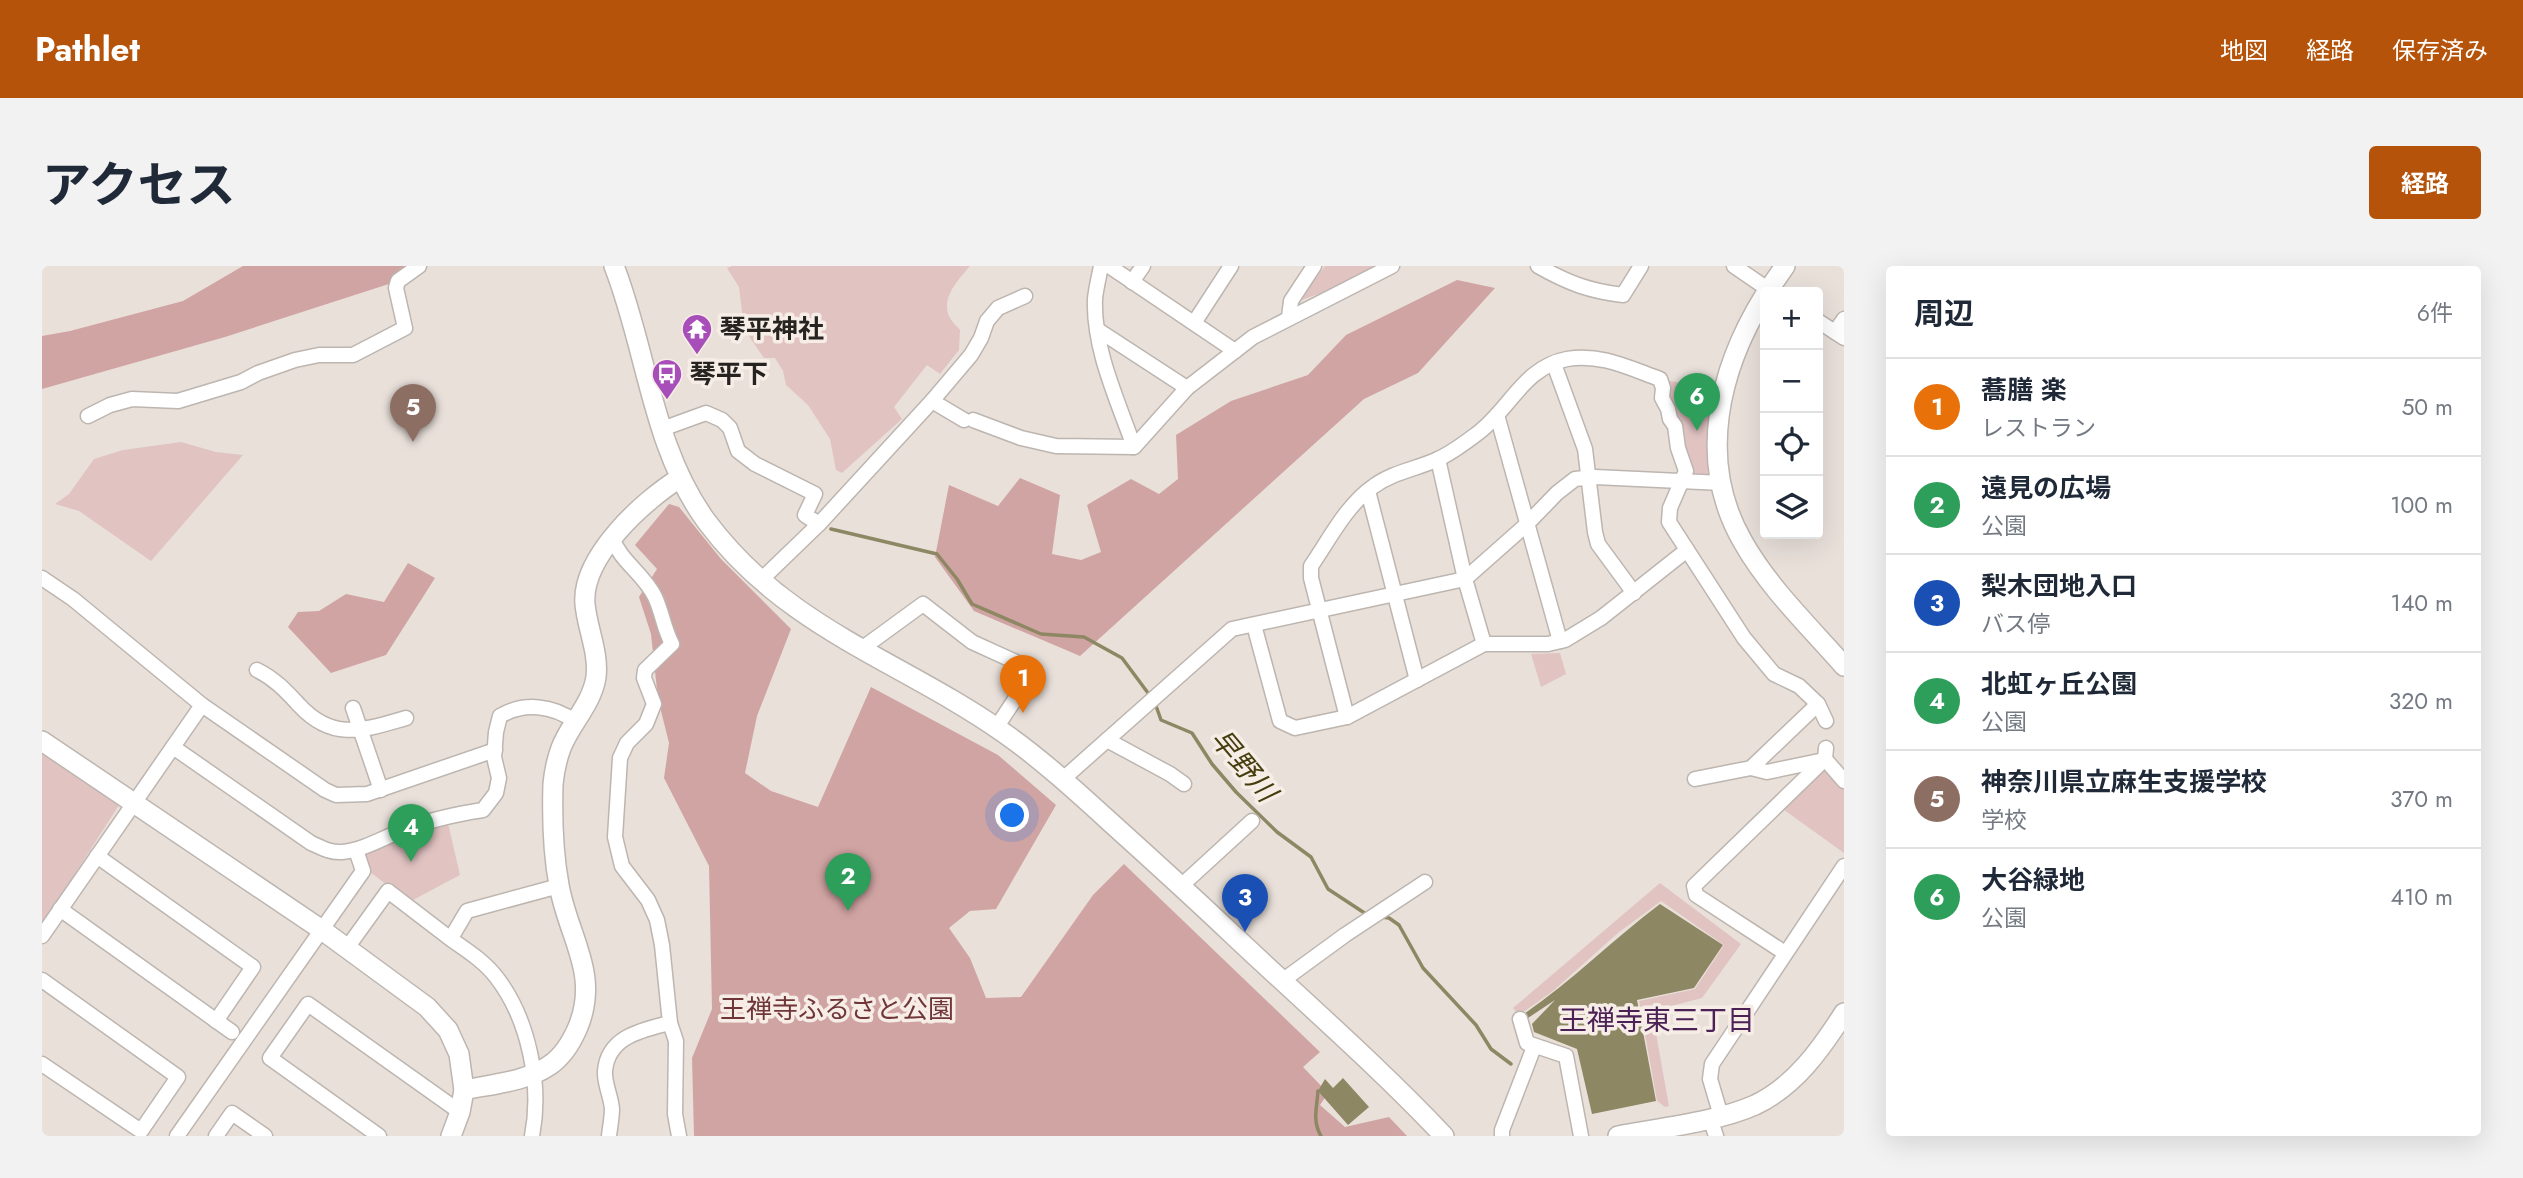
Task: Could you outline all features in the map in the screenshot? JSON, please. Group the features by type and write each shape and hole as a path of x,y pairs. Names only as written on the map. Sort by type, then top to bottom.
{"street":[{"path":"88,416 110,405 132,399 178,401 241,382 295,360 319,355 353,355 405,328 396,288 398,281 419,266"},
{"path":"614,266 625,292 662,429 680,478 706,520 730,550 783,599 860,650 996,728 1063,779 1181,886 1444,1136"},
{"path":"1101,266 1095,299 1103,358 1134,447"},
{"path":"1109,266 1235,351"},
{"path":"1132,282 1143,266"},
{"path":"1194,323 1231,266"},
{"path":"1289,317 1291,300 1314,266"},
{"path":"932,401 969,420 1021,438 1056,446 1134,447 1188,388 1235,351 1289,317 1392,266"},
{"path":"1538,266 1562,272 1593,292 1623,295 1641,266"},
{"path":"1734,266 1761,287"},
{"path":"1771,287 1785,266"},
{"path":"761,580 818,524 932,401 971,355 987,321 998,308 1026,296"},
{"path":"1760,306 1736,349 1723,392 1717,437 1722,483 1730,513 1742,540 1758,565 1844,666"},
{"path":"1823,324 1840,335 1844,319"},
{"path":"1098,330 1188,388"},
{"path":"1347,717 1311,578 1311,566 1355,503 1368,491 1393,475 1438,459 1480,431 1523,383 1541,369 1566,359 1596,358 1613,361 1660,379 1662,398 1675,426 1686,471 1670,508 1670,522 1744,638 1774,674 1799,686 1818,704 1826,721"},
{"path":"1555,364 1579,429 1598,544 1634,593"},
{"path":"662,429 706,413 722,419 730,428 738,451 755,464 815,494 805,514 818,524"},
{"path":"1497,415 1560,641"},
{"path":"1438,459 1465,579 1483,644"},
{"path":"464,1090 534,1074 552,1065 573,1039 587,998 586,975 559,886 555,859 554,782 561,748 589,697 596,677 585,602 590,573 598,556 612,538 655,496 680,478"},
{"path":"1063,779 1232,629 1465,579 1575,479 1722,483"},
{"path":"1368,491 1417,680"},
{"path":"612,538 622,556 655,597 663,627 672,644 645,670 644,678 654,704 646,724 627,743 620,758 615,837 622,866 649,900 657,920 670,1023 676,1041 675,1114 680,1136"},
{"path":"1254,625 1280,721 1295,728 1347,717 1483,644 1548,644 1560,641 1586,629 1687,550"},
{"path":"42,578 73,599 202,705 336,795 352,796 381,790 495,750"},
{"path":"860,650 923,604 972,642 1029,668 1031,675 996,728"},
{"path":"257,670 273,679 315,720 336,729 360,730 406,718"},
{"path":"1751,768 1818,704"},
{"path":"42,936 202,705"},
{"path":"173,747 312,843 325,850 340,852 356,849 406,829 458,814 483,810 496,793 499,778 495,750 500,716 513,708 544,707 567,715 576,722"},
{"path":"353,708 381,790"},
{"path":"1107,740 1184,784"},
{"path":"42,741 322,930 427,1007 448,1030 459,1054 464,1090 460,1112 451,1136"},
{"path":"1695,779 1751,768 1767,772 1825,753"},
{"path":"1825,753 1844,781"},
{"path":"1785,953 1696,895 1694,886 1825,753"},
{"path":"1181,886 1252,821"},
{"path":"177,1136 363,871 356,849"},
{"path":"97,856 253,967 216,1021"},
{"path":"1716,1123 1710,1079 1712,1064 1844,866"},
{"path":"1282,981 1345,934 1425,881"},
{"path":"450,939 467,911 559,886"},
{"path":"347,948 388,891 482,962 497,978 523,1029 534,1074 532,1136"},
{"path":"60,909 232,1032"},
{"path":"42,981 178,1077 141,1131 42,1063"},
{"path":"379,1136 270,1058 308,1004 460,1112"},
{"path":"1618,1136 1716,1123 1755,1105 1801,1071 1819,1052 1844,1013"},
{"path":"1520,1019 1527,1043 1566,1056 1581,1136"},
{"path":"610,1136 612,1109 605,1071 614,1049 623,1039 640,1031 670,1023"},
{"path":"1502,1136 1534,1047"},
{"path":"216,1136 232,1113 265,1136"}],"shaded area":[{"path":"970,266 952,289 947,302 949,316 960,330 959,350 940,374 927,365 894,407 902,419 842,473 836,470 830,439 808,405 786,385 783,371 775,358 764,358 750,338 743,320 739,287 727,268"},
{"path":"1325,266 1376,266 1348,283 1299,301"},
{"path":"1664,380 1706,387 1720,393 1720,481 1685,481"},
{"path":"181,442 216,452 243,455 151,561 79,511 55,504 69,494 94,459 123,450"},
{"path":"1560,653 1566,674 1541,687 1531,654"},
{"path":"42,750 121,802 42,925"},
{"path":"1825,765 1844,789 1844,853 1780,807"},
{"path":"448,823 460,875 413,900 370,872 362,851"},
{"path":"1660,883 1741,944 1702,998 1652,1011 1669,1106 1665,1107 1657,1101 1639,1001 1695,989 1724,945 1661,901 1618,933 1553,991 1519,1015 1513,1008"},
{"path":"1660,904 1723,945 1694,988 1637,1000 1656,1101 1592,1114 1577,1049 1534,1032 1532,1024 1555,1000 1525,1020 1518,1018 1555,991"},
{"path":"1343,1078 1369,1107 1348,1125 1318,1091 1325,1079 1333,1088"}],"green space":[{"path":"243,266 413,266 395,282 225,337 42,389 42,336 183,301"},
{"path":"1457,280 1495,288 1418,373 1364,399 1080,656 974,611 935,557 949,485 998,506 1020,478 1060,495 1052,554 1081,560 1101,552 1087,505 1131,479 1159,494 1178,479 1176,435 1231,401 1308,375 1346,335"},
{"name":"王禅寺ふるさと公園","path":"669,504 679,507 721,559 791,629 757,716 745,773 771,791 818,807 871,687 998,755 1056,805 996,909 970,911 949,928 970,958 986,998 1021,997 1093,895 1124,864 1320,1052 1303,1067 1328,1093 1320,1105 1345,1127 1389,1117 1407,1136 694,1136 692,1058 712,1009 709,866 664,778 669,743 658,699 651,634 639,597 657,569 635,545"},
{"path":"408,563 435,578 386,655 331,673 288,627 298,612 319,611 346,594 384,602"}],"waterway":[{"name":"早野川","path":"831,529 937,554 972,604 1041,634 1084,637 1122,658 1151,697"},
{"name":"早野川","path":"1155,703 1161,720 1192,733 1212,764 1236,792 1277,832 1311,857 1328,889 1366,914"},
{"name":"早野川","path":"1381,917 1389,918 1399,925 1423,968 1476,1025 1491,1049 1511,1064"},
{"path":"1318,1091 1316,1119 1321,1136"}],"place":[{"name":"琴平神社","path":"697,356"},
{"name":"琴平下","path":"667,401"},
{"name":"大谷緑地","path":"1697,431"},
{"name":"神奈川県立麻生支援学校","path":"413,442"},
{"name":"蕎膳 楽","path":"1023,713"},
{"name":"北虹ヶ丘公園","path":"411,862"},
{"name":"遠見の広場","path":"848,911"},
{"name":"梨木団地入口","path":"1245,932"}],"district":[{"name":"王禅寺東三丁目","path":"1657,1020"}]}
